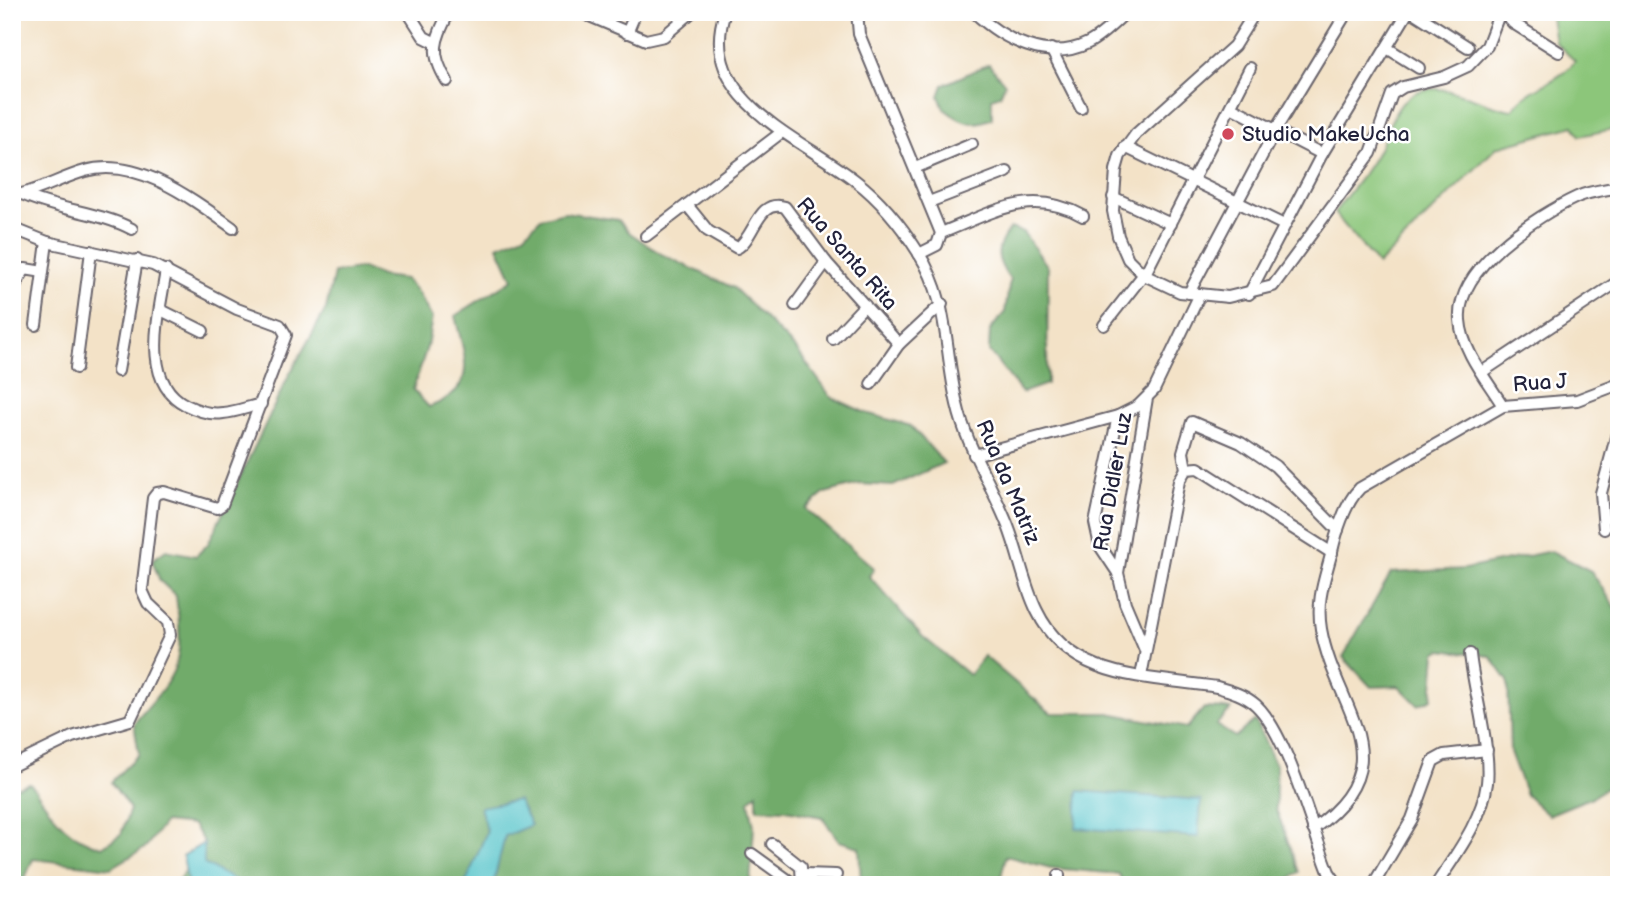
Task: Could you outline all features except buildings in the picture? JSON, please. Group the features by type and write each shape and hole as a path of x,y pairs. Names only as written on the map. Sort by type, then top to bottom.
{"street":[{"path":"408,12 424,37 436,43"},
{"path":"580,12 646,40 656,39 692,12"},
{"path":"626,33 636,12"},
{"name":"Rua da Matriz","path":"725,12 720,51 732,83 751,107 782,132 842,170 873,194 900,225 933,277 942,304 957,404 974,454 1010,530 1036,610 1055,640 1067,652 1095,667 1217,687 1234,692 1257,706 1280,743 1333,884"},
{"path":"857,12 859,34 941,233 937,245 919,254"},
{"path":"974,12 1013,41 1028,47 1051,49 1090,42 1126,12"},
{"path":"1255,12 1234,46 1145,125 1125,147 1116,170 1113,197 1115,225 1123,250 1135,269 1168,288 1228,297 1267,289 1279,280 1309,234 1367,160 1376,145 1392,94 1403,87 1444,77 1480,56 1494,34 1502,12 1513,23 1559,52"},
{"path":"974,454 1118,416 1147,398 1238,202 1276,129 1347,12"},
{"path":"1249,294 1322,154 1411,12 1468,47"},
{"path":"444,14 436,43 435,61 447,81"},
{"path":"1387,48 1419,68"},
{"path":"1051,49 1081,108"},
{"path":"1104,324 1144,275 1250,68"},
{"path":"1231,107 1322,154"},
{"path":"646,236 782,132"},
{"path":"915,167 972,145"},
{"path":"1125,147 1284,225"},
{"path":"17,195 85,171 113,169 181,192 233,228"},
{"path":"929,202 1007,172"},
{"path":"1313,829 1331,816 1349,795 1362,744 1359,729 1322,632 1318,601 1338,530 1351,500 1360,488 1503,405 1462,335 1461,305 1485,265 1533,221 1579,197 1619,187"},
{"path":"17,195 51,206 113,219 132,229"},
{"path":"1113,197 1171,224"},
{"path":"941,233 1026,202 1055,203 1083,216"},
{"name":"Rua Santa Rita","path":"687,205 708,231 737,248 746,241 764,211 781,205 790,211 826,262 899,344"},
{"path":"12,228 47,242 138,260 166,270 223,302 279,325 286,335 220,507 164,492 157,492 153,498 142,590 148,603 168,622 170,635 130,720 72,737 12,766"},
{"path":"36,325 47,242"},
{"path":"76,368 91,251"},
{"path":"118,371 138,260"},
{"path":"795,305 826,262"},
{"path":"12,290 25,269 43,272"},
{"path":"166,270 157,366 158,376 168,392 183,404 209,413 223,413 261,404"},
{"path":"1482,372 1619,281"},
{"path":"872,384 899,344 942,304"},
{"path":"832,339 865,305"},
{"path":"161,310 203,331"},
{"name":"Rua J","path":"1503,405 1577,400 1619,384"},
{"name":"Rua Didler Luz","path":"1118,573 1147,398"},
{"name":"Rua Didler Luz","path":"1118,416 1095,523 1100,546 1118,573 1125,603 1145,650"},
{"path":"1141,676 1179,481 1186,469 1182,452 1192,422 1241,443 1275,466 1338,530"},
{"path":"1604,529 1601,493 1619,426"},
{"path":"1186,469 1198,468 1332,553"},
{"path":"1436,885 1474,823 1487,786 1487,750 1470,654"},
{"path":"1373,885 1412,819 1433,761 1444,755 1487,750"},
{"path":"772,844 801,867 803,879 836,875"},
{"path":"752,854 795,885"}],"green space":[{"path":"1543,12 1619,12 1619,128 1580,136 1574,126 1497,147 1378,265 1334,213 1374,159 1397,110 1412,94 1435,89 1455,92 1512,110 1518,102 1560,75 1575,61 1555,42 1551,17"},
{"path":"989,64 1005,84 1000,95 992,98 992,118 978,123 967,122 944,109 939,96 943,85"},
{"path":"564,212 618,220 630,233 661,254 734,288 796,349 831,397 866,413 911,426 944,463 893,486 859,484 825,493 806,509 874,568 869,576 922,636 969,675 984,656 1051,713 1109,713 1187,728 1204,708 1231,709 1216,725 1235,737 1255,720 1276,766 1276,809 1299,872 1282,885 1123,885 1119,874 1051,868 1006,856 999,885 866,885 861,883 859,847 839,841 822,817 786,810 757,809 757,793 749,801 754,826 750,885 175,885 186,869 183,856 204,843 193,825 165,822 145,848 111,868 33,859 22,885 12,885 12,789 30,783 68,830 89,842 102,847 121,834 130,809 111,782 139,754 134,723 169,679 179,653 176,596 160,581 152,560 166,550 196,556 208,544 288,377 326,309 334,273 362,268 381,276 405,279 416,290 432,318 427,347 413,390 429,407 456,391 462,381 465,358 455,316 513,279 498,246 524,235 541,218"},
{"path":"1010,228 1023,232 1048,267 1047,384 1022,393 989,351 990,330 1005,312 1010,280 1001,266 998,254 1001,242"},
{"path":"1551,551 1591,571 1619,613 1619,780 1592,797 1548,815 1526,795 1510,752 1508,681 1490,656 1441,650 1436,653 1432,699 1418,705 1399,686 1371,687 1343,657 1391,573 1465,569"}],"water":[{"path":"1078,791 1201,800 1198,837 1076,828"},
{"path":"518,800 531,825 505,836 493,885 461,885 466,882 487,831 480,807"},
{"path":"204,843 204,864 244,885 188,885 183,856"}],"place":[{"name":"Studio MakeUcha","path":"1228,134"}]}
